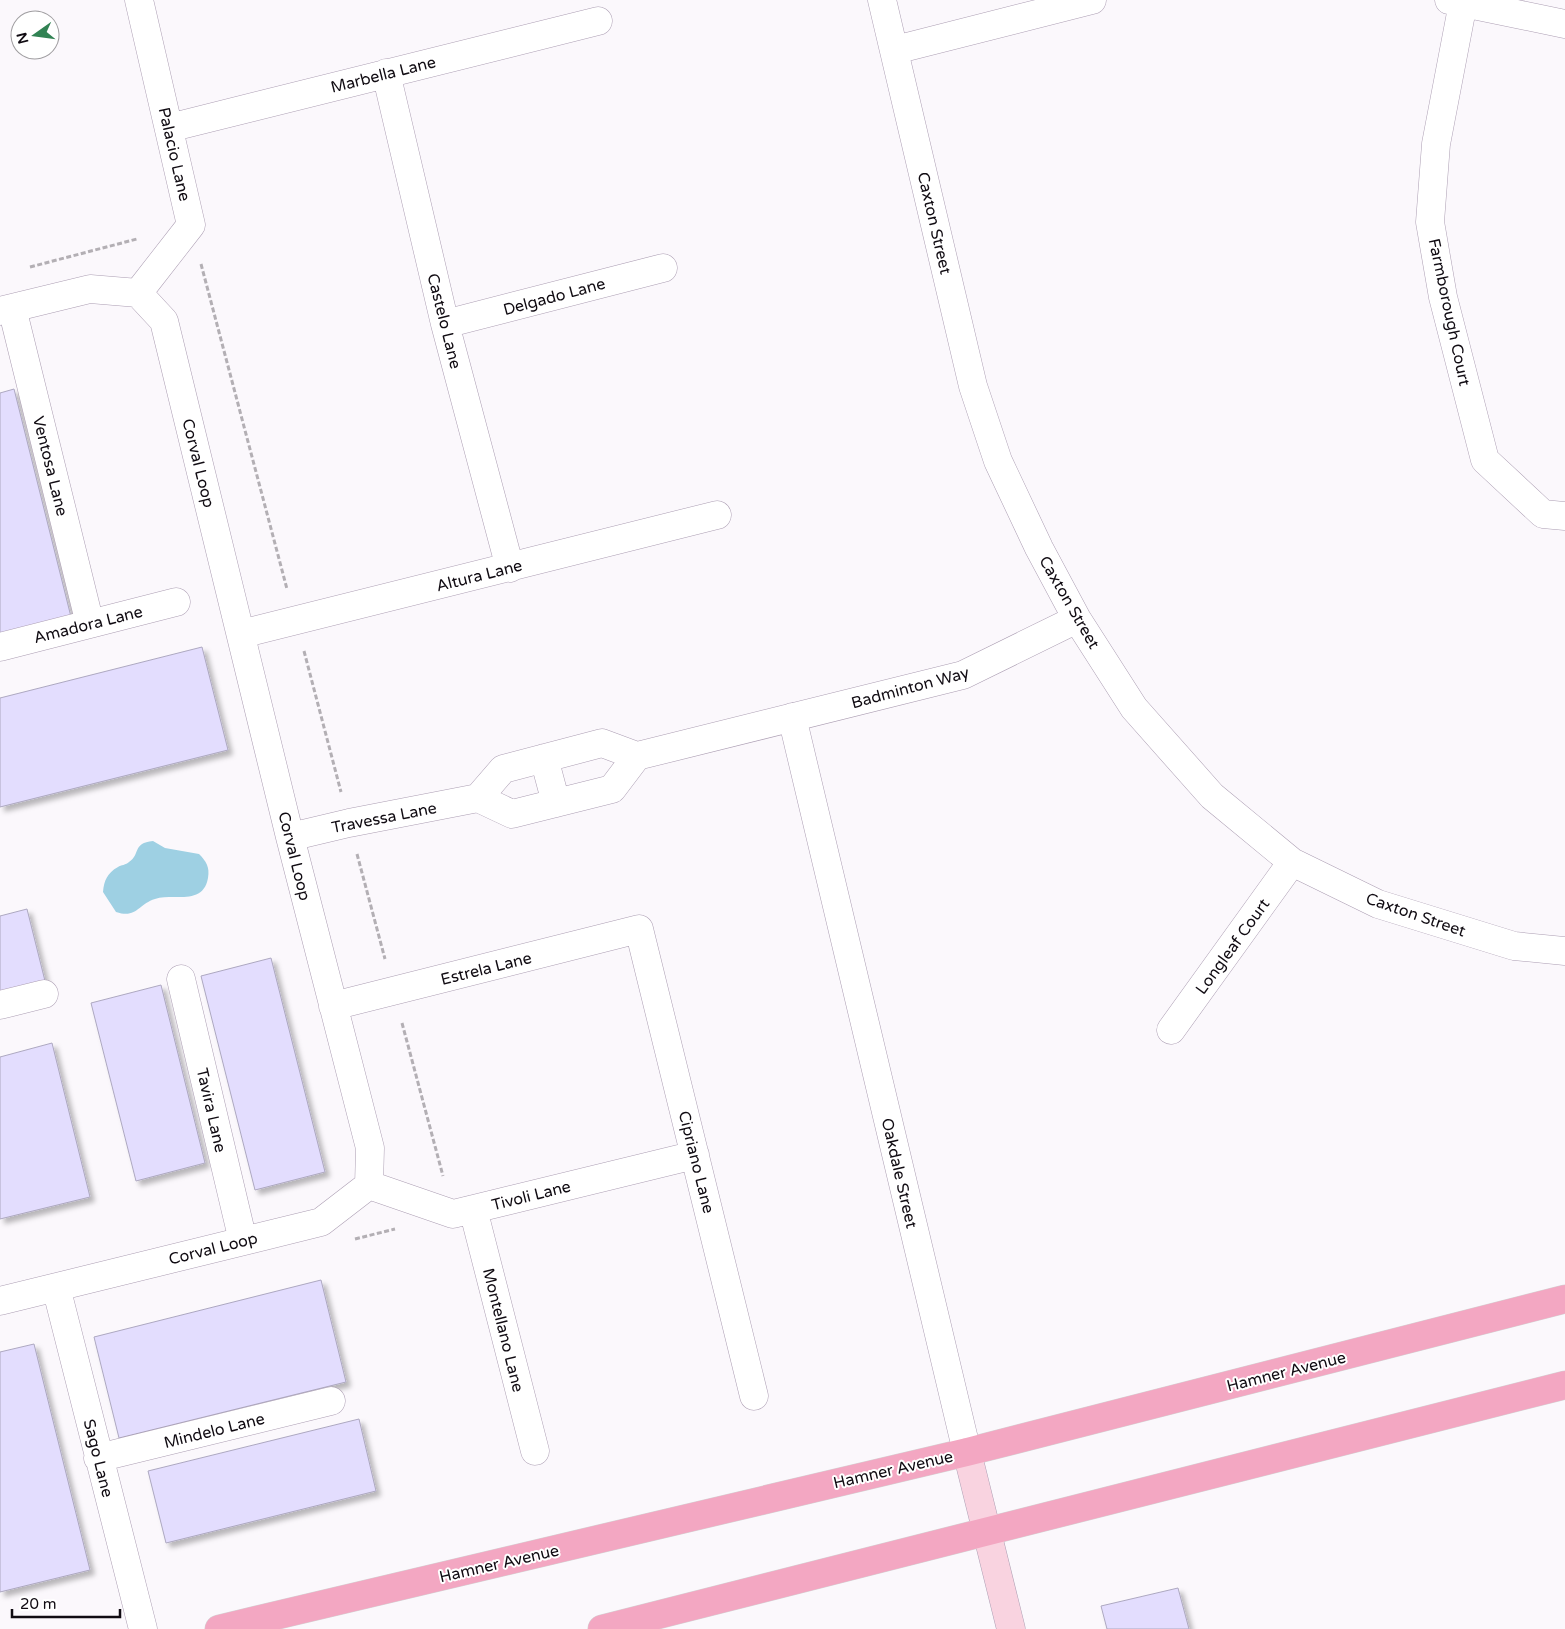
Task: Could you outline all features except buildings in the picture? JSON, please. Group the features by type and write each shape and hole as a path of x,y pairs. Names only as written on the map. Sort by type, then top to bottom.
{"main road":[{"name":"Hamner Avenue","path":"218,1629 967,1452 1565,1300"},
{"path":"602,1629 1565,1384"}],"street":[{"name":"Palacio Lane","path":"138,293 191,225 139,0"},
{"name":"Caxton Street","path":"882,0 973,386 998,461 1039,548 1077,619 1141,716 1212,796 1292,862 1378,904 1514,946 1565,951"},
{"path":"895,50 1092,0"},
{"path":"1456,2 1565,24"},
{"name":"Farmborough Court","path":"1456,2 1436,144 1430,222 1443,297 1485,460 1543,514 1565,516"},
{"name":"Marbella Lane","path":"168,128 598,20"},
{"name":"Castelo Lane","path":"386,73 445,324 510,568"},
{"name":"Delgado Lane","path":"445,324 663,268"},
{"path":"6,309 90,290 138,293"},
{"name":"Corval Loop","path":"0,1301 321,1222 369,1185 370,1148 290,837 164,321 138,293"},
{"name":"Ventosa Lane","path":"6,309 90,624"},
{"name":"Altura Lane","path":"241,634 717,515"},
{"name":"Amadora Lane","path":"0,646 176,602"},
{"name":"Badminton Way","path":"792,716 963,675 1077,619"},
{"path":"637,756 612,789 512,814 478,798 503,769 544,758 602,743 637,756 792,716"},
{"name":"Oakdale Street","path":"792,716 967,1452 1011,1629"},
{"path":"544,758 556,803"},
{"name":"Travessa Lane","path":"290,837 349,823 478,798"},
{"name":"Longleaf Court","path":"1171,1030 1292,862"},
{"name":"Estrela Lane","path":"333,1006 639,929"},
{"name":"Cipriano Lane","path":"639,929 754,1396"},
{"name":"Tavira Lane","path":"181,979 243,1241"},
{"path":"0,1006 44,994"},
{"name":"Tivoli Lane","path":"369,1185 453,1214 695,1155"},
{"name":"Montellano Lane","path":"473,1209 535,1451"},
{"name":"Sago Lane","path":"56,1288 143,1629"},
{"name":"Mindelo Lane","path":"98,1458 331,1401"}],"water":[{"path":"153,841 165,848 199,854 208,867 208,878 205,887 200,892 187,897 163,898 149,901 129,914 116,912 103,892 107,878 114,869 133,859 139,846"}]}
